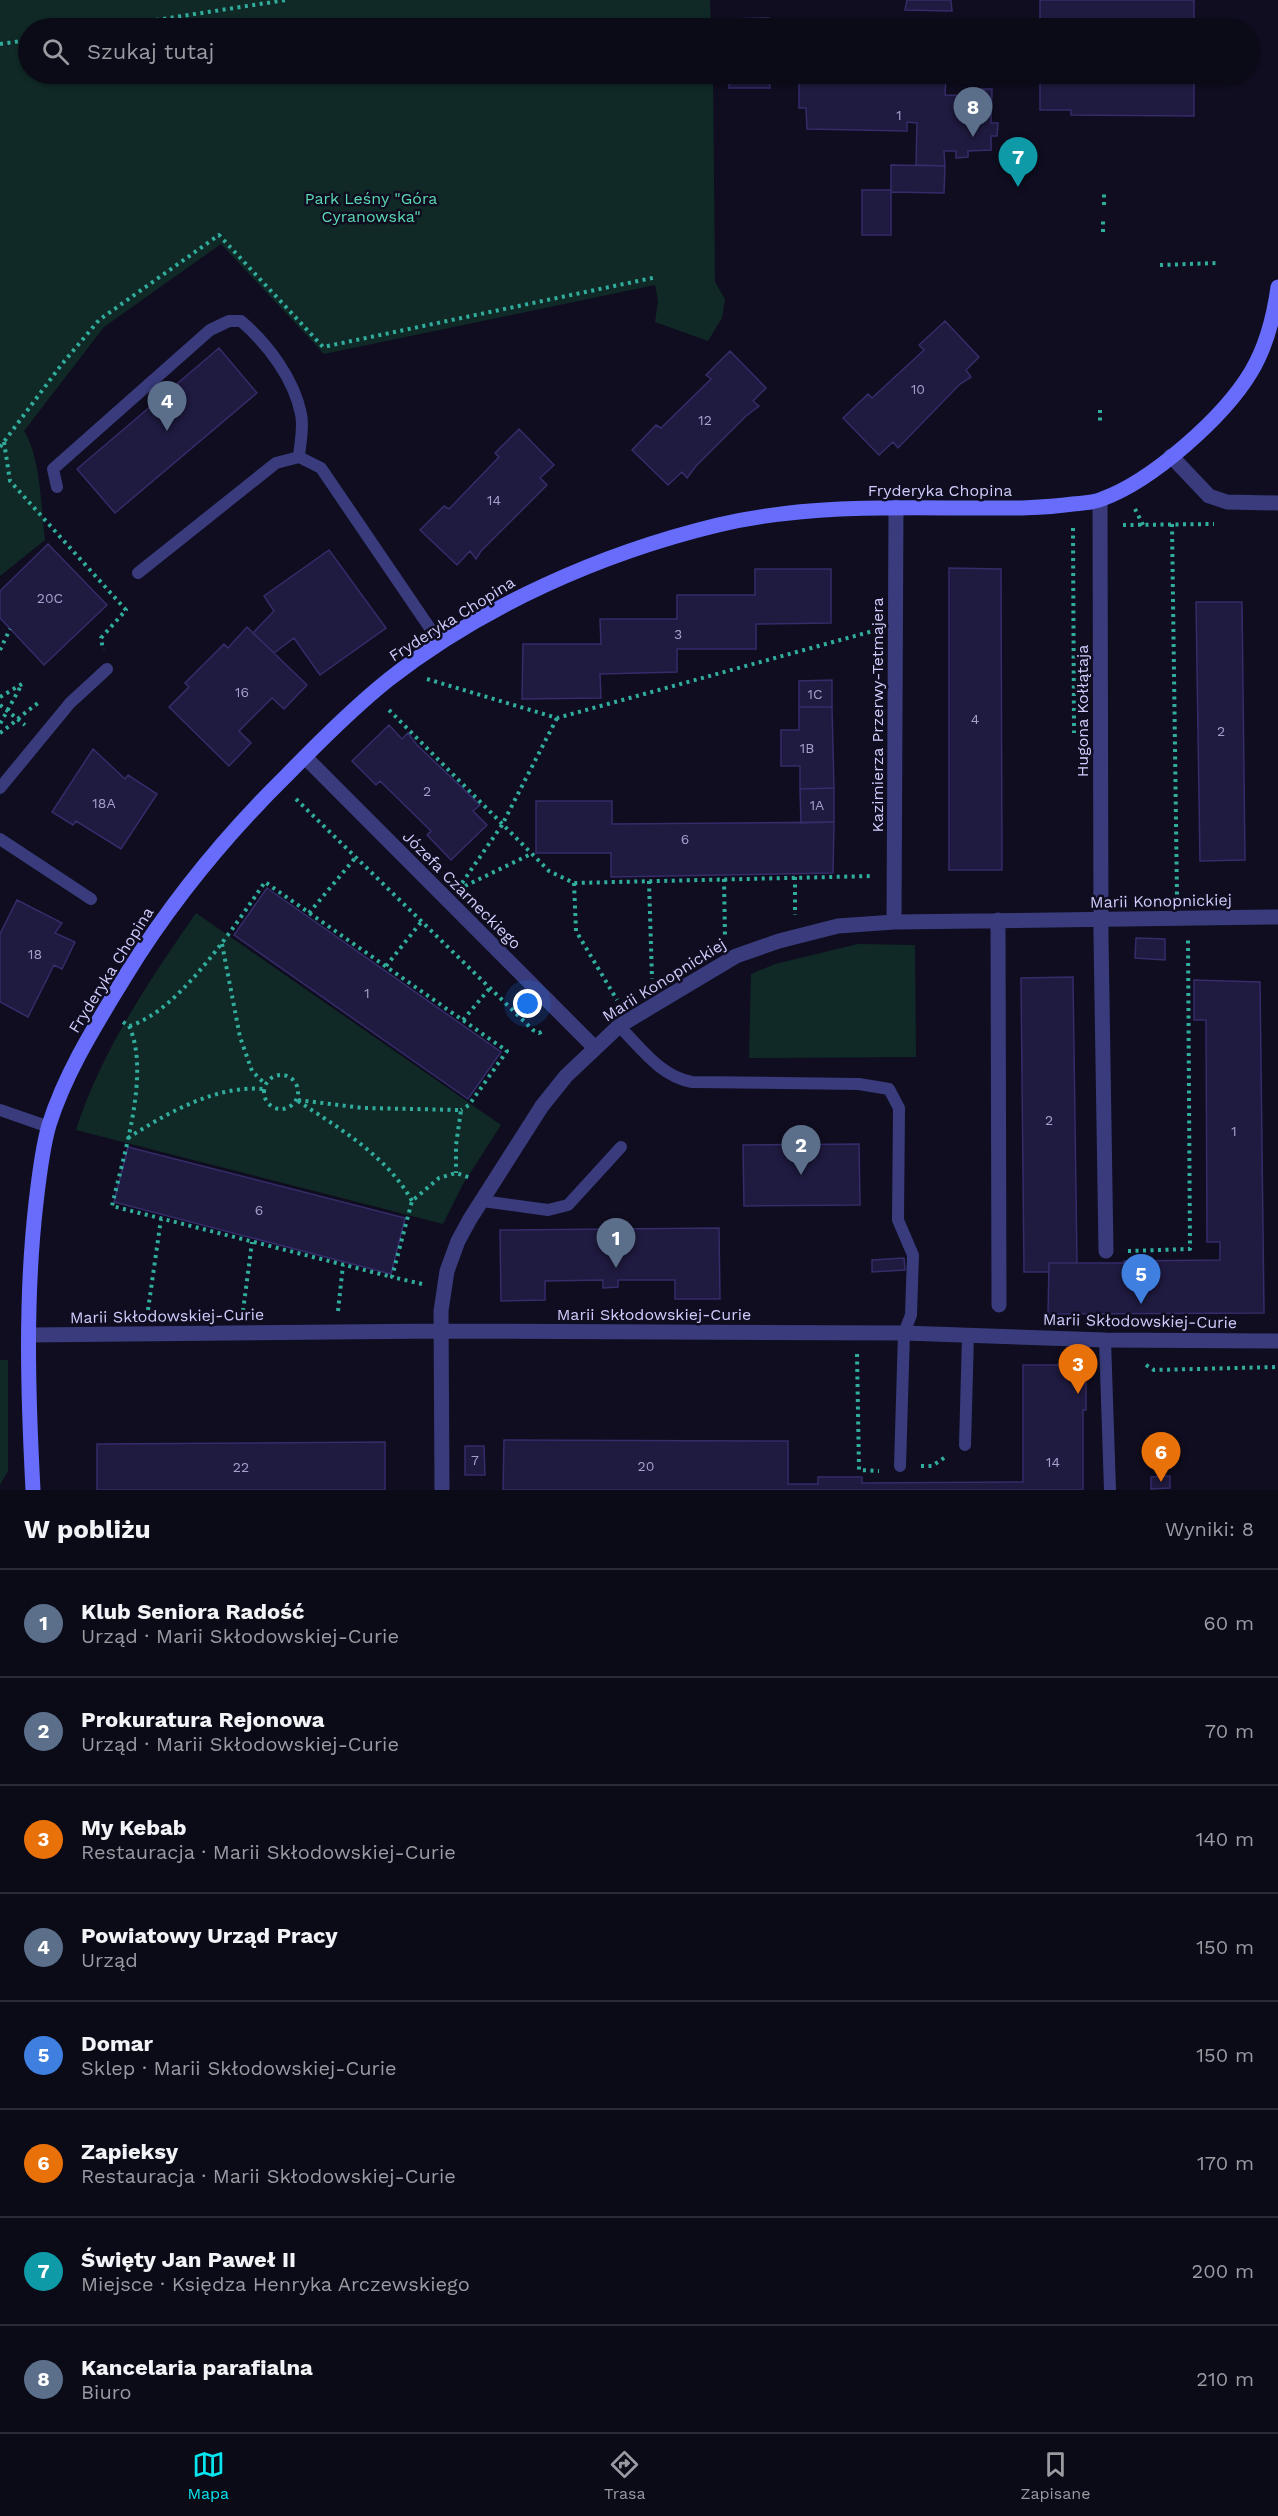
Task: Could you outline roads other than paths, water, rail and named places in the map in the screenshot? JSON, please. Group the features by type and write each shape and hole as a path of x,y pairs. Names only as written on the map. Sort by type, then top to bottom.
{"street":[{"name":"Fryderyka Chopina","path":"33,1490 29,1335 31,1250 39,1180 49,1127 70,1073 146,942 203,866 255,806 345,716 381,686 440,643 525,594 594,564 658,542 722,524 804,511 896,507 1045,508 1100,501 1150,472 1212,420 1251,372 1262,349 1278,287"},
{"path":"1171,456 1209,496 1227,502 1278,503"},
{"name":"Hugona Kołłątaja","path":"1100,501 1101,920 1106,1251"},
{"name":"Kazimierza Przerwy-Tetmajera","path":"894,922 896,507"},
{"name":"Józefa Czarneckiego","path":"305,757 595,1048"},
{"name":"Marii Konopnickiej","path":"442,1490 440,1331 442,1292 458,1241 542,1106 566,1076 619,1026 736,956 779,941 838,926 894,922 1278,917"},
{"path":"998,920 999,1305"},
{"name":"Marii Skłodowskiej-Curie","path":"29,1335 440,1331 904,1333 1105,1340 1278,1341"}],"lane":[{"path":"57,487 53,469 210,330 229,321 241,321 255,333 286,376 302,416 299,456"},
{"path":"138,573 276,463 299,456 321,468 440,643"},
{"path":"0,788 70,703 107,669"},
{"path":"0,839 91,899"},
{"path":"619,1026 664,1071 678,1080 859,1084 889,1089 899,1108 898,1220 913,1255 911,1315 904,1333 900,1466"},
{"path":"0,1110 49,1127"},
{"path":"482,1200 548,1210 568,1205 621,1147"},
{"path":"965,1445 968,1335"},
{"path":"1105,1340 1110,1490"}],"place":[{"name":"Kancelaria parafialna","path":"973,137"},
{"name":"Święty Jan Paweł II","path":"1018,187"},
{"name":"Powiatowy Urząd Pracy","path":"167,431"},
{"name":"Prokuratura Rejonowa","path":"801,1175"},
{"name":"Klub Seniora Radość","path":"616,1268"},
{"name":"Domar","path":"1141,1304"},
{"name":"My Kebab","path":"1078,1394"},
{"name":"Zapieksy","path":"1161,1482"}],"park label":[{"name":"Park Leśny \"Góra Cyranowska\"","path":"371,207"}]}
